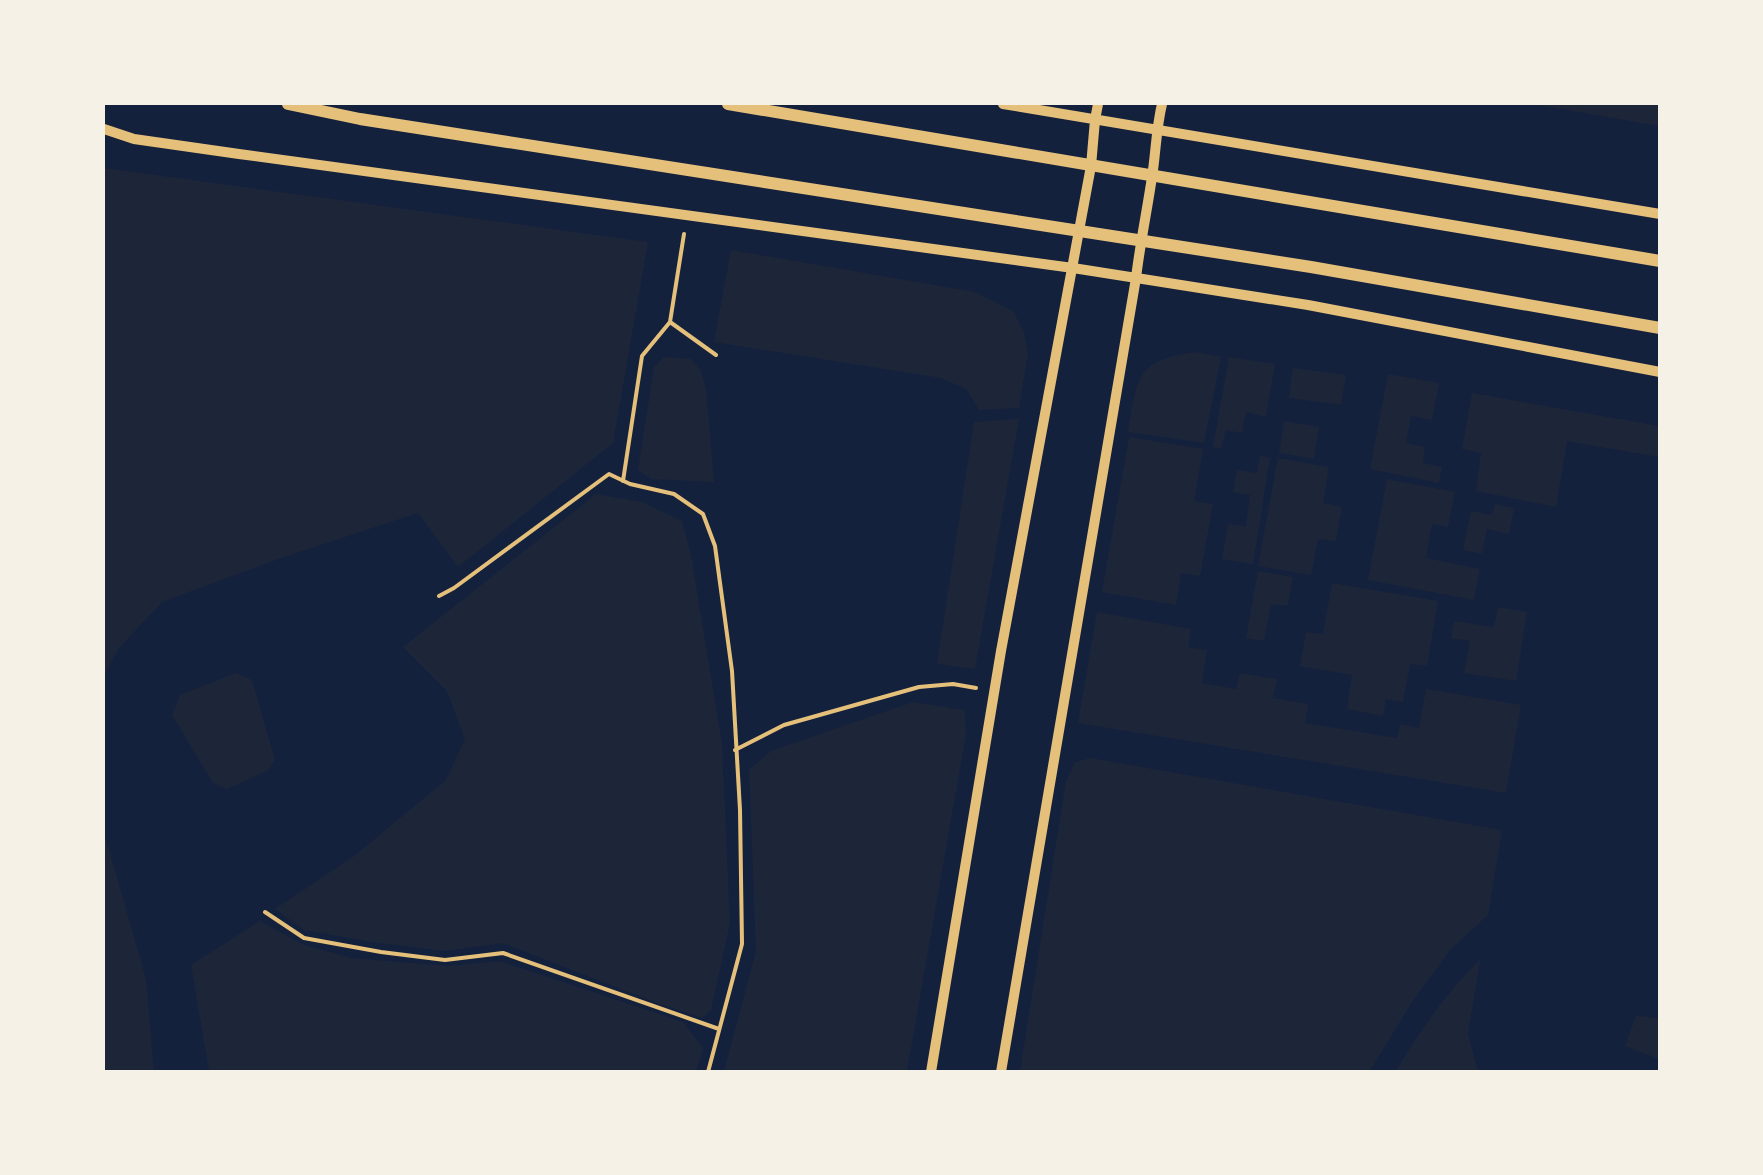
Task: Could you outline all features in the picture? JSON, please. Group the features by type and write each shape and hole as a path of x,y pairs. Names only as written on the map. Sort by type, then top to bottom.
{"main road":[{"path":"288,104 360,119 1311,267 1659,328"},
{"path":"728,104 1659,261"}],"street":[{"path":"1003,104 1659,214"},
{"path":"931,1071 995,692 1080,230 1091,166 1098,104"},
{"path":"1001,1071 1136,278 1152,176 1156,130 1162,104"},
{"path":"104,129 134,139 215,151 1073,268 1308,305 1659,372"}],"path":[{"path":"623,481 642,356 670,322 687,216"},
{"path":"670,322 716,355"},
{"path":"439,596 454,588 609,474 623,481 674,494 703,514 715,546 732,671 740,810 742,944 708,1071"},
{"path":"735,750 784,725 919,687 953,684 995,692"},
{"path":"265,912 304,938 381,952 445,960 503,953 718,1029"}],"shaded area":[{"path":"1533,104 1659,104 1659,126"},
{"path":"104,168 648,242 613,443 458,567 418,513 281,558 162,602 119,648 104,675"},
{"path":"731,250 975,292 1013,311 1024,333 1028,353 1019,408 979,410 966,389 941,378 714,342"},
{"path":"1197,352 1221,357 1204,443 1128,432 1134,397 1143,374 1161,360"},
{"path":"664,357 691,359 701,371 706,390 714,482 651,479 638,470 654,367"},
{"path":"1229,357 1275,364 1266,417 1246,412 1242,433 1226,430 1221,448 1213,447"},
{"path":"1293,368 1346,375 1341,405 1289,398"},
{"path":"1388,374 1439,383 1432,420 1411,416 1406,443 1425,447 1423,463 1442,467 1439,483 1370,469"},
{"path":"1472,393 1659,426 1659,457 1567,441 1556,507 1476,491 1481,453 1462,449"},
{"path":"1019,419 975,669 937,664 974,422"},
{"path":"1284,421 1319,427 1314,459 1279,453"},
{"path":"1129,437 1203,449 1194,501 1213,504 1200,576 1181,573 1176,605 1102,592"},
{"path":"1260,456 1270,458 1253,564 1222,559 1228,524 1246,526 1250,495 1233,492 1237,470 1257,473"},
{"path":"1278,458 1329,467 1323,503 1342,507 1336,541 1318,539 1311,575 1258,566"},
{"path":"1387,479 1455,492 1448,527 1432,524 1426,558 1480,569 1474,600 1368,580"},
{"path":"596,494 642,502 682,521 691,555 722,744 730,923 711,1010 703,1018 657,1003 503,943 444,951 372,942 304,930 275,909 354,856 446,780 465,739 447,691 403,647"},
{"path":"1495,504 1514,508 1509,534 1487,529 1482,554 1463,550 1471,511 1492,515"},
{"path":"1258,571 1293,577 1288,606 1271,604 1264,641 1246,638"},
{"path":"1332,583 1438,601 1427,666 1410,664 1403,702 1386,699 1383,716 1347,709 1352,675 1300,666 1306,632 1323,634"},
{"path":"1498,607 1527,612 1516,681 1464,673 1470,641 1451,638 1454,621 1494,627"},
{"path":"1097,612 1191,629 1188,647 1207,650 1202,683 1236,689 1240,673 1277,679 1273,698 1308,704 1305,723 1397,738 1400,724 1419,728 1426,689 1521,705 1506,793 1078,723"},
{"path":"236,673 252,680 275,760 267,771 227,789 213,783 172,715 180,695"},
{"path":"913,702 964,710 966,734 907,1071 724,1071 756,951 749,770 771,751"},
{"path":"1090,758 1502,830 1488,915 1451,949 1412,1002 1370,1071 1020,1071 1066,781 1075,762"},
{"path":"104,832 146,979 154,1071 104,1071"},
{"path":"260,921 304,945 351,958 448,966 500,961 683,1022 703,1048 696,1071 209,1071 191,965"},
{"path":"1480,960 1468,1034 1477,1068 1482,1071 1396,1071 1434,1012"},
{"path":"1636,1016 1659,1018 1659,1059 1625,1046"}]}
